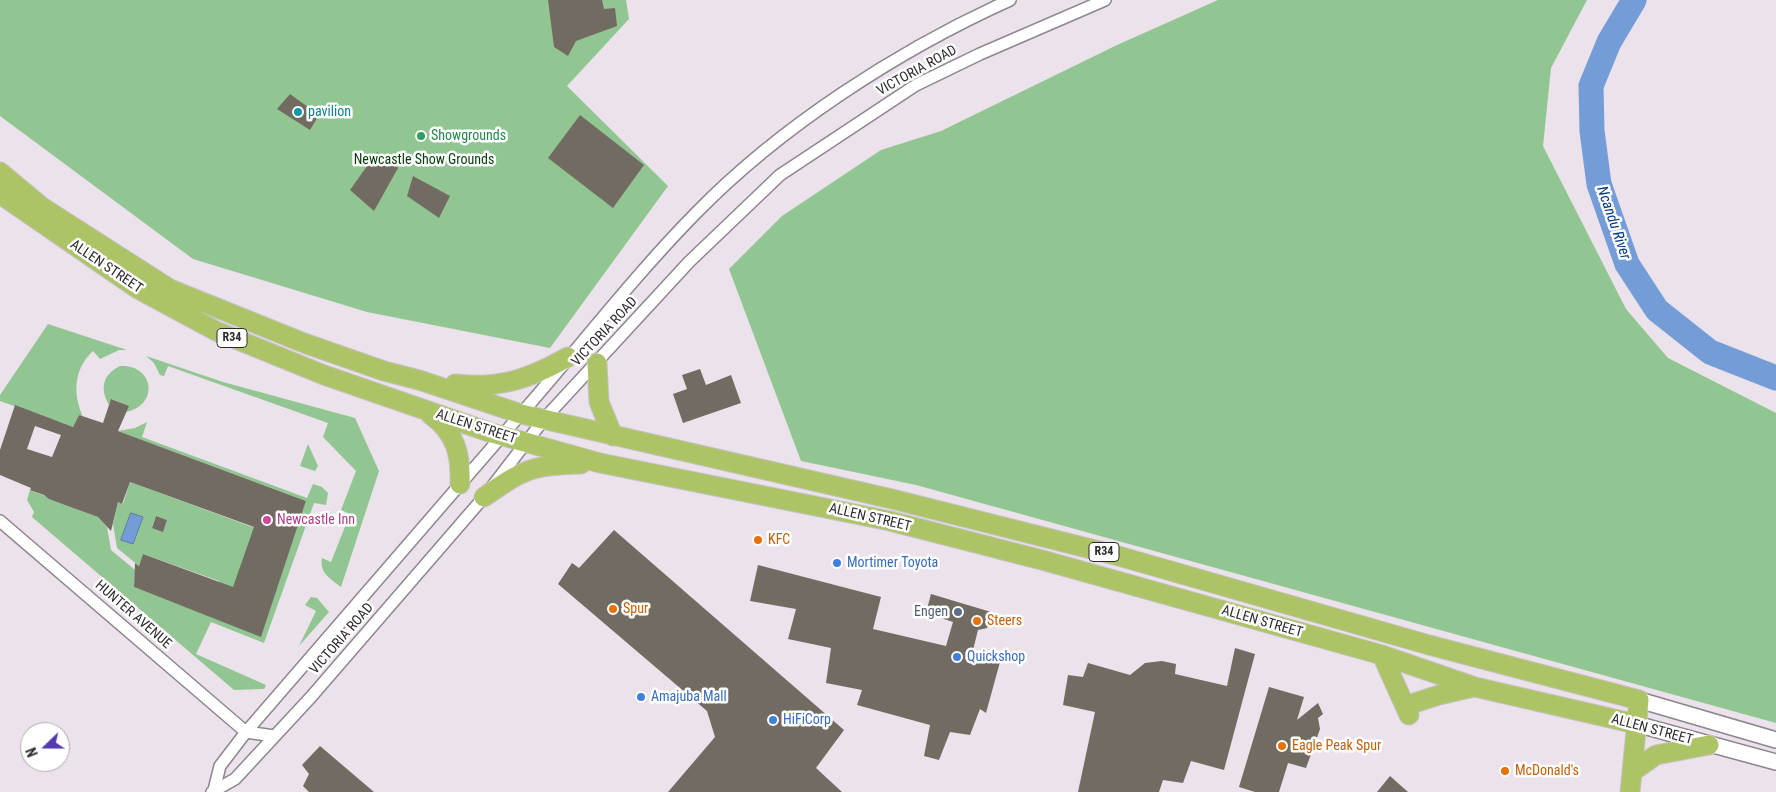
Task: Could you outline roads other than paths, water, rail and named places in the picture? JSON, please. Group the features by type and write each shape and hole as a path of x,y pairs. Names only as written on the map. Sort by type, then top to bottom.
{"main road":[{"name":"ALLEN STREET","path":"0,172 42,207 170,289 212,308 384,371 419,380 522,414 892,500 1116,555 1429,646 1639,700"},
{"name":"ALLEN STREET","path":"0,194 100,264 176,311 271,354 425,411 502,436 600,463 890,521 1382,655 1475,687 1636,724"},
{"path":"419,380 475,386 502,384 545,369 568,357"},
{"path":"598,362 599,402 613,436"},
{"path":"425,411 446,428 458,447 461,463 460,484"},
{"path":"484,497 518,473 533,468 554,464 600,463"},
{"path":"1224,611 1230,588"},
{"path":"1382,655 1412,709 1439,694 1475,687"},
{"path":"1630,792 1639,700"},
{"path":"1632,772 1656,755 1710,745"}],"street":[{"name":"VICTORIA ROAD","path":"213,791 220,766 246,732 522,414 568,357 695,213 729,181 785,136 837,98 884,68 1010,0"},
{"name":"VICTORIA ROAD","path":"213,791 235,779 374,625 484,497 527,444 545,418 689,262 780,175 916,86 980,54 1106,0"},
{"name":"HUNTER AVENUE","path":"0,521 246,732"},
{"name":"ALLEN STREET","path":"1639,700 1776,740"},
{"name":"ALLEN STREET","path":"1636,724 1776,762"},
{"path":"252,758 246,732 274,736"}],"water":[{"path":"131,513 143,517 133,544 121,540"}],"waterway":[{"name":"Ncandu River","path":"1634,0 1609,42 1591,86 1592,131 1599,184 1627,264 1657,310 1710,352 1776,378"}],"place":[{"name":"pavilion","path":"298,112"},
{"name":"Showgrounds","path":"421,136"},
{"name":"Newcastle Inn","path":"267,520"},
{"name":"KFC","path":"758,540"},
{"name":"Mortimer Toyota","path":"837,563"},
{"name":"Spur","path":"613,609"},
{"name":"Engen","path":"958,612"},
{"name":"Steers","path":"977,621"},
{"name":"Quickshop","path":"957,657"},
{"name":"Amajuba Mall","path":"641,697"},
{"name":"HiFiCorp","path":"773,720"},
{"name":"Eagle Peak Spur","path":"1282,746"},
{"name":"McDonald's","path":"1505,771"}],"park label":[{"name":"Newcastle Show Grounds","path":"424,160"}]}
